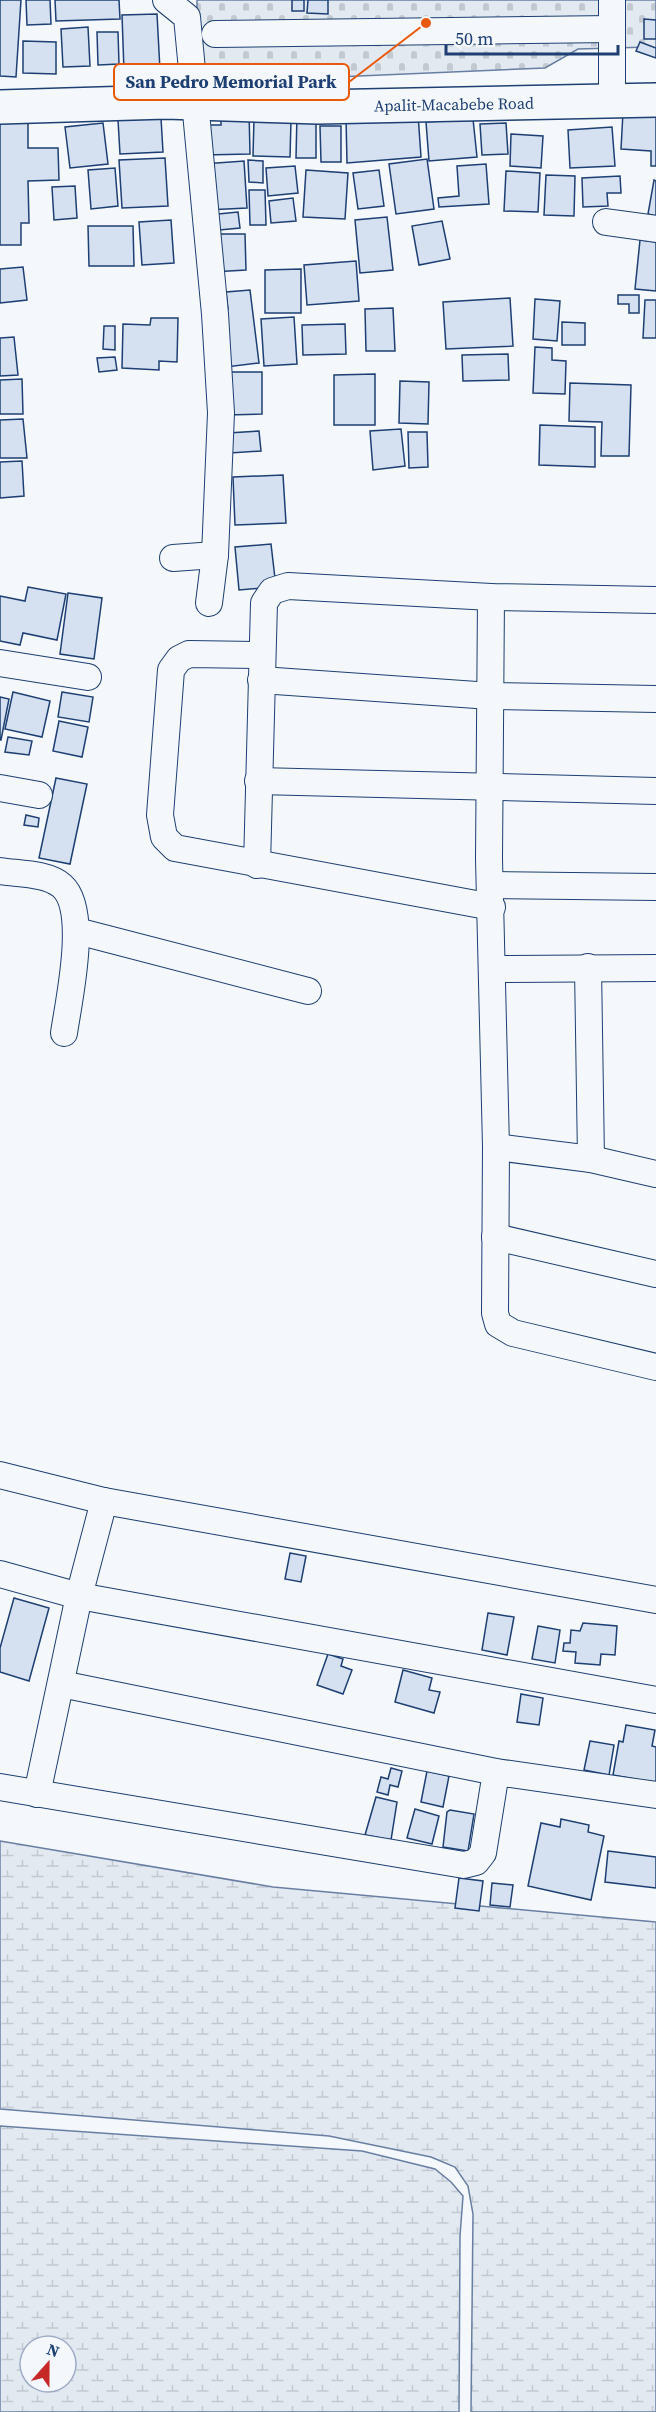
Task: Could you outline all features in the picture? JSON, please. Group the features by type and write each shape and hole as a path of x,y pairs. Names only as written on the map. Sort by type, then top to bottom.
{"main road":[{"name":"Apalit-Macabebe Road","path":"0,107 194,104 318,107 656,100"}],"street":[{"path":"166,0 187,17 215,314 220,413 215,555 209,603"},
{"path":"612,0 612,100"},
{"path":"215,34 612,29"},
{"path":"606,222 656,228"},
{"path":"173,558 215,555"},
{"path":"257,865 264,603 272,591 288,586 491,597 656,600"},
{"path":"491,597 489,859 496,1147 495,1313 498,1324 513,1333 656,1367"},
{"path":"656,699 491,696 262,668 189,654 179,659 171,670 160,815 164,837 174,849 257,865 491,896 656,887"},
{"path":"0,663 88,677"},
{"path":"258,781 656,791"},
{"path":"0,789 39,795"},
{"path":"0,871 44,878 62,886 74,903 77,932 64,1033"},
{"path":"77,932 308,991"},
{"path":"588,967 591,1159"},
{"path":"493,969 656,968"},
{"path":"496,1147 591,1159 656,1174"},
{"path":"495,1237 656,1274"},
{"path":"0,1475 104,1501 656,1600"},
{"path":"37,1794 79,1596 104,1501"},
{"path":"0,1574 79,1596 656,1700"},
{"path":"61,1684 496,1772 656,1795"},
{"path":"0,1787 464,1865 476,1862 483,1853 496,1772"}],"green space":[{"path":"197,0 656,0 656,50 649,47 578,49 545,68 197,83"},
{"path":"0,1841 273,1887 656,1922 656,2412 471,2412 473,2214 468,2186 455,2167 431,2157 329,2136 0,2109"},
{"path":"0,2126 362,2151 435,2169 463,2196 460,2236 459,2412 0,2412"}],"building":[{"path":"0,0 21,0 16,77 0,76"},
{"path":"26,0 50,0 51,24 27,25"},
{"path":"55,0 119,0 120,19 56,21"},
{"path":"292,0 304,0 304,11 292,11"},
{"path":"308,0 328,0 328,14 307,13"},
{"path":"157,14 160,70 124,71 122,15"},
{"path":"644,19 656,20 656,39 644,39"},
{"path":"88,27 90,66 63,67 61,29"},
{"path":"97,32 118,32 119,64 98,65"},
{"path":"23,41 56,42 56,74 23,73"},
{"path":"640,42 656,48 656,58 636,51"},
{"path":"249,111 250,154 203,155 202,125 221,125 221,112"},
{"path":"623,112 656,113 656,166 651,166 651,151 621,149"},
{"path":"297,114 316,115 316,158 296,158"},
{"path":"418,114 421,157 347,163 346,118"},
{"path":"161,118 163,152 120,154 118,120"},
{"path":"254,119 291,120 290,157 253,156"},
{"path":"473,119 477,157 429,161 426,122"},
{"path":"0,122 28,122 28,148 58,148 59,180 28,181 29,223 21,223 21,245 0,245"},
{"path":"103,123 108,164 70,168 65,127"},
{"path":"506,123 508,154 482,155 480,124"},
{"path":"320,126 341,126 341,162 321,162"},
{"path":"612,127 615,166 570,168 568,130"},
{"path":"511,134 543,136 541,168 510,166"},
{"path":"165,158 168,206 122,208 119,160"},
{"path":"427,159 434,209 396,214 389,164"},
{"path":"248,160 263,161 263,183 249,182"},
{"path":"244,161 247,208 206,210 203,164"},
{"path":"486,164 489,204 439,207 438,198 459,196 457,166"},
{"path":"295,166 298,193 268,196 266,168"},
{"path":"115,168 118,206 91,209 88,170"},
{"path":"306,170 348,173 345,219 303,217"},
{"path":"379,170 384,206 358,209 353,173"},
{"path":"506,171 540,173 538,212 504,211"},
{"path":"546,175 575,176 574,216 544,215"},
{"path":"620,176 621,193 607,193 608,206 583,207 582,178"},
{"path":"654,180 656,181 656,216 648,214"},
{"path":"75,186 77,218 54,220 52,187"},
{"path":"249,190 265,190 266,225 250,225"},
{"path":"293,198 296,221 271,223 269,201"},
{"path":"238,212 240,228 209,231 208,215"},
{"path":"387,217 393,270 360,273 355,220"},
{"path":"171,220 174,263 142,265 139,222"},
{"path":"442,221 450,259 419,265 412,226"},
{"path":"88,226 133,226 134,266 89,266"},
{"path":"211,234 245,234 246,270 212,272"},
{"path":"640,240 656,242 656,291 635,289"},
{"path":"356,261 359,301 307,305 304,265"},
{"path":"23,267 27,300 0,303 0,269"},
{"path":"301,269 301,313 265,313 265,270"},
{"path":"250,290 259,363 226,367 219,310 228,309 226,292"},
{"path":"618,295 639,295 639,313 629,313 629,304 618,304"},
{"path":"510,298 513,346 446,349 443,302"},
{"path":"535,299 560,301 557,341 533,339"},
{"path":"645,300 656,300 656,338 643,338"},
{"path":"393,308 395,351 366,351 365,309"},
{"path":"294,317 297,364 264,366 261,319"},
{"path":"151,318 178,318 177,362 159,361 159,370 122,368 123,324 150,325"},
{"path":"562,322 585,323 585,345 562,345"},
{"path":"345,324 346,354 303,355 302,325"},
{"path":"104,326 115,326 115,350 103,349"},
{"path":"14,337 18,375 0,376 0,338"},
{"path":"535,347 552,348 552,360 566,361 565,394 533,393"},
{"path":"508,354 509,380 463,381 462,355"},
{"path":"115,357 117,370 99,372 97,358"},
{"path":"227,372 262,372 262,414 227,415"},
{"path":"375,374 375,425 334,425 334,375"},
{"path":"22,379 23,414 0,414 0,380"},
{"path":"400,381 429,382 428,424 399,423"},
{"path":"570,383 631,385 629,456 601,456 602,422 569,421"},
{"path":"23,419 27,458 0,458 0,420"},
{"path":"540,425 595,427 595,467 539,465"},
{"path":"401,429 405,466 373,470 370,431"},
{"path":"259,431 261,451 230,453 228,433"},
{"path":"408,432 427,432 428,467 409,468"},
{"path":"22,461 24,496 0,498 0,462"},
{"path":"283,475 286,523 235,525 233,477"},
{"path":"271,544 276,587 239,590 235,547"},
{"path":"28,587 66,594 57,640 23,633 20,645 0,641 0,596 25,601"},
{"path":"68,593 102,598 94,659 60,654"},
{"path":"13,692 50,701 42,737 5,729"},
{"path":"62,692 93,697 89,722 58,717"},
{"path":"0,697 9,699 1,740 0,740"},
{"path":"59,721 88,727 82,757 53,751"},
{"path":"8,737 32,741 29,755 5,752"},
{"path":"56,778 87,784 70,864 39,858"},
{"path":"26,815 39,818 38,827 24,825"},
{"path":"290,1553 306,1556 301,1582 285,1579"},
{"path":"14,1598 49,1608 29,1681 0,1672 0,1648"},
{"path":"488,1613 514,1617 507,1655 482,1650"},
{"path":"583,1623 617,1626 615,1655 601,1654 600,1665 575,1663 576,1652 563,1651 564,1643 570,1643 571,1630 580,1631"},
{"path":"538,1626 560,1630 555,1663 532,1659"},
{"path":"328,1654 343,1659 341,1666 352,1670 343,1694 317,1685"},
{"path":"403,1670 432,1678 429,1690 440,1692 434,1713 395,1702"},
{"path":"521,1694 543,1698 539,1725 517,1722"},
{"path":"626,1725 655,1730 652,1746 656,1747 656,1783 613,1775 619,1741 623,1742"},
{"path":"590,1741 614,1745 609,1775 584,1770"},
{"path":"391,1768 402,1771 398,1787 390,1785 388,1795 377,1792 381,1777 388,1779"},
{"path":"427,1771 449,1776 443,1807 421,1802"},
{"path":"376,1797 397,1802 391,1840 365,1835"},
{"path":"415,1809 439,1816 432,1844 407,1838"},
{"path":"450,1810 474,1814 468,1851 443,1847 447,1812"},
{"path":"561,1819 589,1825 588,1832 604,1836 591,1900 528,1886 541,1823 560,1827"},
{"path":"608,1851 656,1857 656,1888 605,1882"},
{"path":"459,1878 483,1881 479,1911 455,1908"},
{"path":"492,1883 513,1885 510,1907 490,1905"}],"place":[{"name":"San Pedro Memorial Park","path":"426,23"}]}
